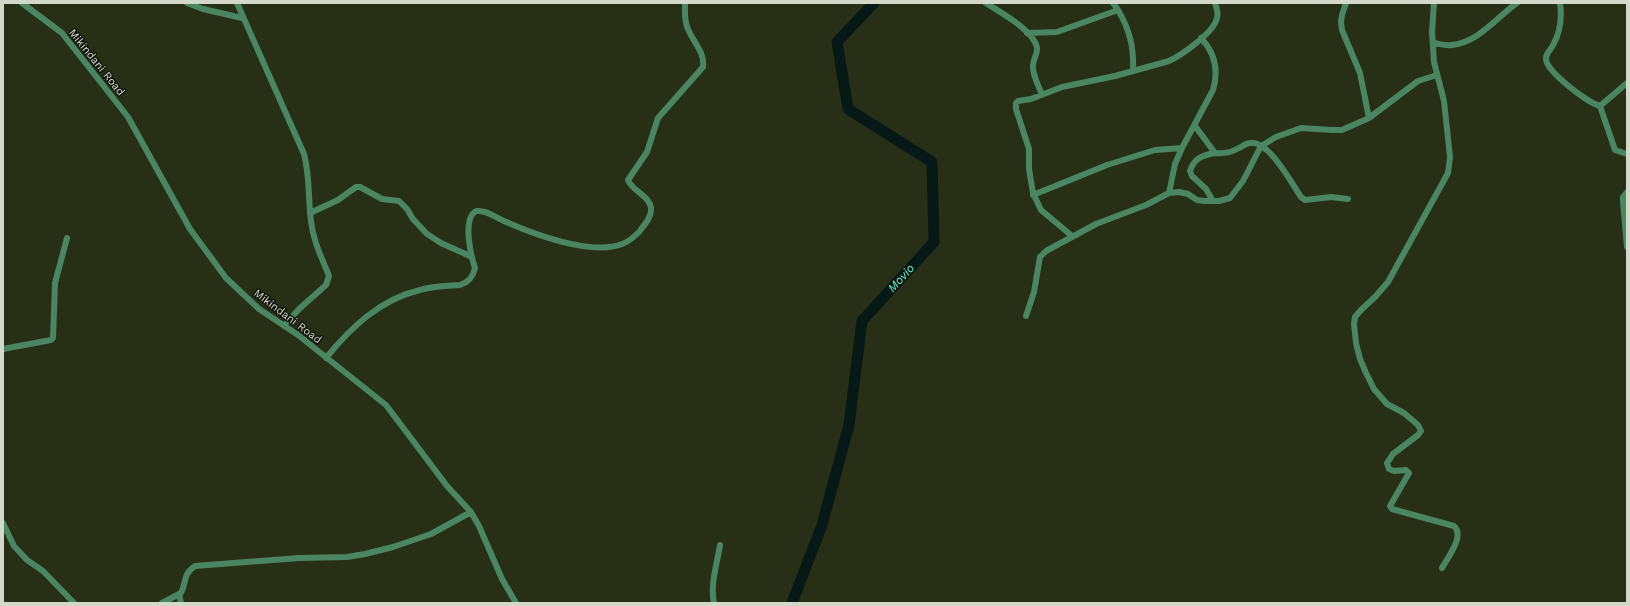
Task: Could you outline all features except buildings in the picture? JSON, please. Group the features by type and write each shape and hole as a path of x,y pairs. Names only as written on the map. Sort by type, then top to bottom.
{"street":[{"name":"Mikindani Road","path":"22,3 62,33 128,117 190,229 226,278 259,309 298,335 386,405 447,486 471,512 485,538 502,579 516,603"},
{"path":"187,3 204,9 242,18"},
{"path":"236,3 303,149 307,170 310,213 314,238 329,276 328,281 322,289 296,312 284,326"},
{"path":"326,358 349,330 388,302 420,289 466,283 473,275 475,268 472,257 469,228 471,216 476,211 486,211 502,221 530,232 582,247 621,245 638,232 647,221 651,207 644,196 630,184 628,180 647,152 658,118 703,67 703,56 687,27 685,19 686,3"},
{"path":"986,3 1014,21 1027,33 1037,47 1037,53 1032,66 1042,95"},
{"path":"1113,3 1129,32 1132,45 1133,71"},
{"path":"1072,236 1041,210 1033,195 1029,169 1029,149 1015,105 1018,101 1031,99 1062,87 1133,71 1177,57 1184,53 1214,25 1217,11 1216,3"},
{"path":"1346,3 1342,15 1342,30 1360,73 1369,118"},
{"path":"1434,3 1432,18 1434,62 1444,101 1450,157 1448,173 1388,282 1356,317 1354,331 1360,359 1366,373 1381,398 1387,404 1404,413 1420,428 1421,431 1418,435 1393,454 1387,463 1389,469 1394,471 1406,470 1409,473 1390,506 1392,509 1397,511 1420,516 1454,526 1456,528 1458,538 1442,568"},
{"path":"1434,43 1450,45 1460,44 1487,28 1517,3"},
{"path":"1560,3 1560,25 1554,44 1546,56 1546,61 1549,67 1568,85 1589,102 1600,106"},
{"path":"1027,33 1057,32 1118,10"},
{"path":"1169,193 1175,164 1182,148 1214,90 1217,73 1211,52 1201,38"},
{"path":"1026,316 1034,292 1040,257 1046,251 1096,224 1146,205 1169,193 1179,192 1188,194 1197,200 1213,201 1230,198 1237,191 1261,146 1276,137 1293,130 1315,128 1342,130 1369,118 1414,84 1437,75"},
{"path":"1600,106 1627,83"},
{"path":"1600,106 1615,150 1627,154"},
{"path":"1195,126 1215,153"},
{"path":"1213,201 1206,189 1192,176 1190,171 1192,165 1203,155 1232,151 1249,143 1254,143 1261,146 1277,160 1301,197 1305,200 1331,197 1348,199"},
{"path":"1033,195 1107,165 1155,150 1182,148"},
{"path":"310,213 333,203 356,187 360,187 382,199 399,202 407,209 413,219 427,234 440,243 472,257"},
{"path":"1627,192 1623,197 1627,247"},
{"path":"3,349 47,341 53,338 55,283 66,238"},
{"path":"162,603 182,591 184,577 189,570 195,566 299,558 347,557 365,554 393,547 431,534 471,512"},
{"path":"3,524 14,546 74,603"},
{"path":"714,603 712,592 720,545"},
{"path":"179,594 181,603"}],"waterway":[{"name":"Movio","path":"792,603 822,525 849,425 862,321 934,242 932,162 848,109 837,42 874,3"}]}
